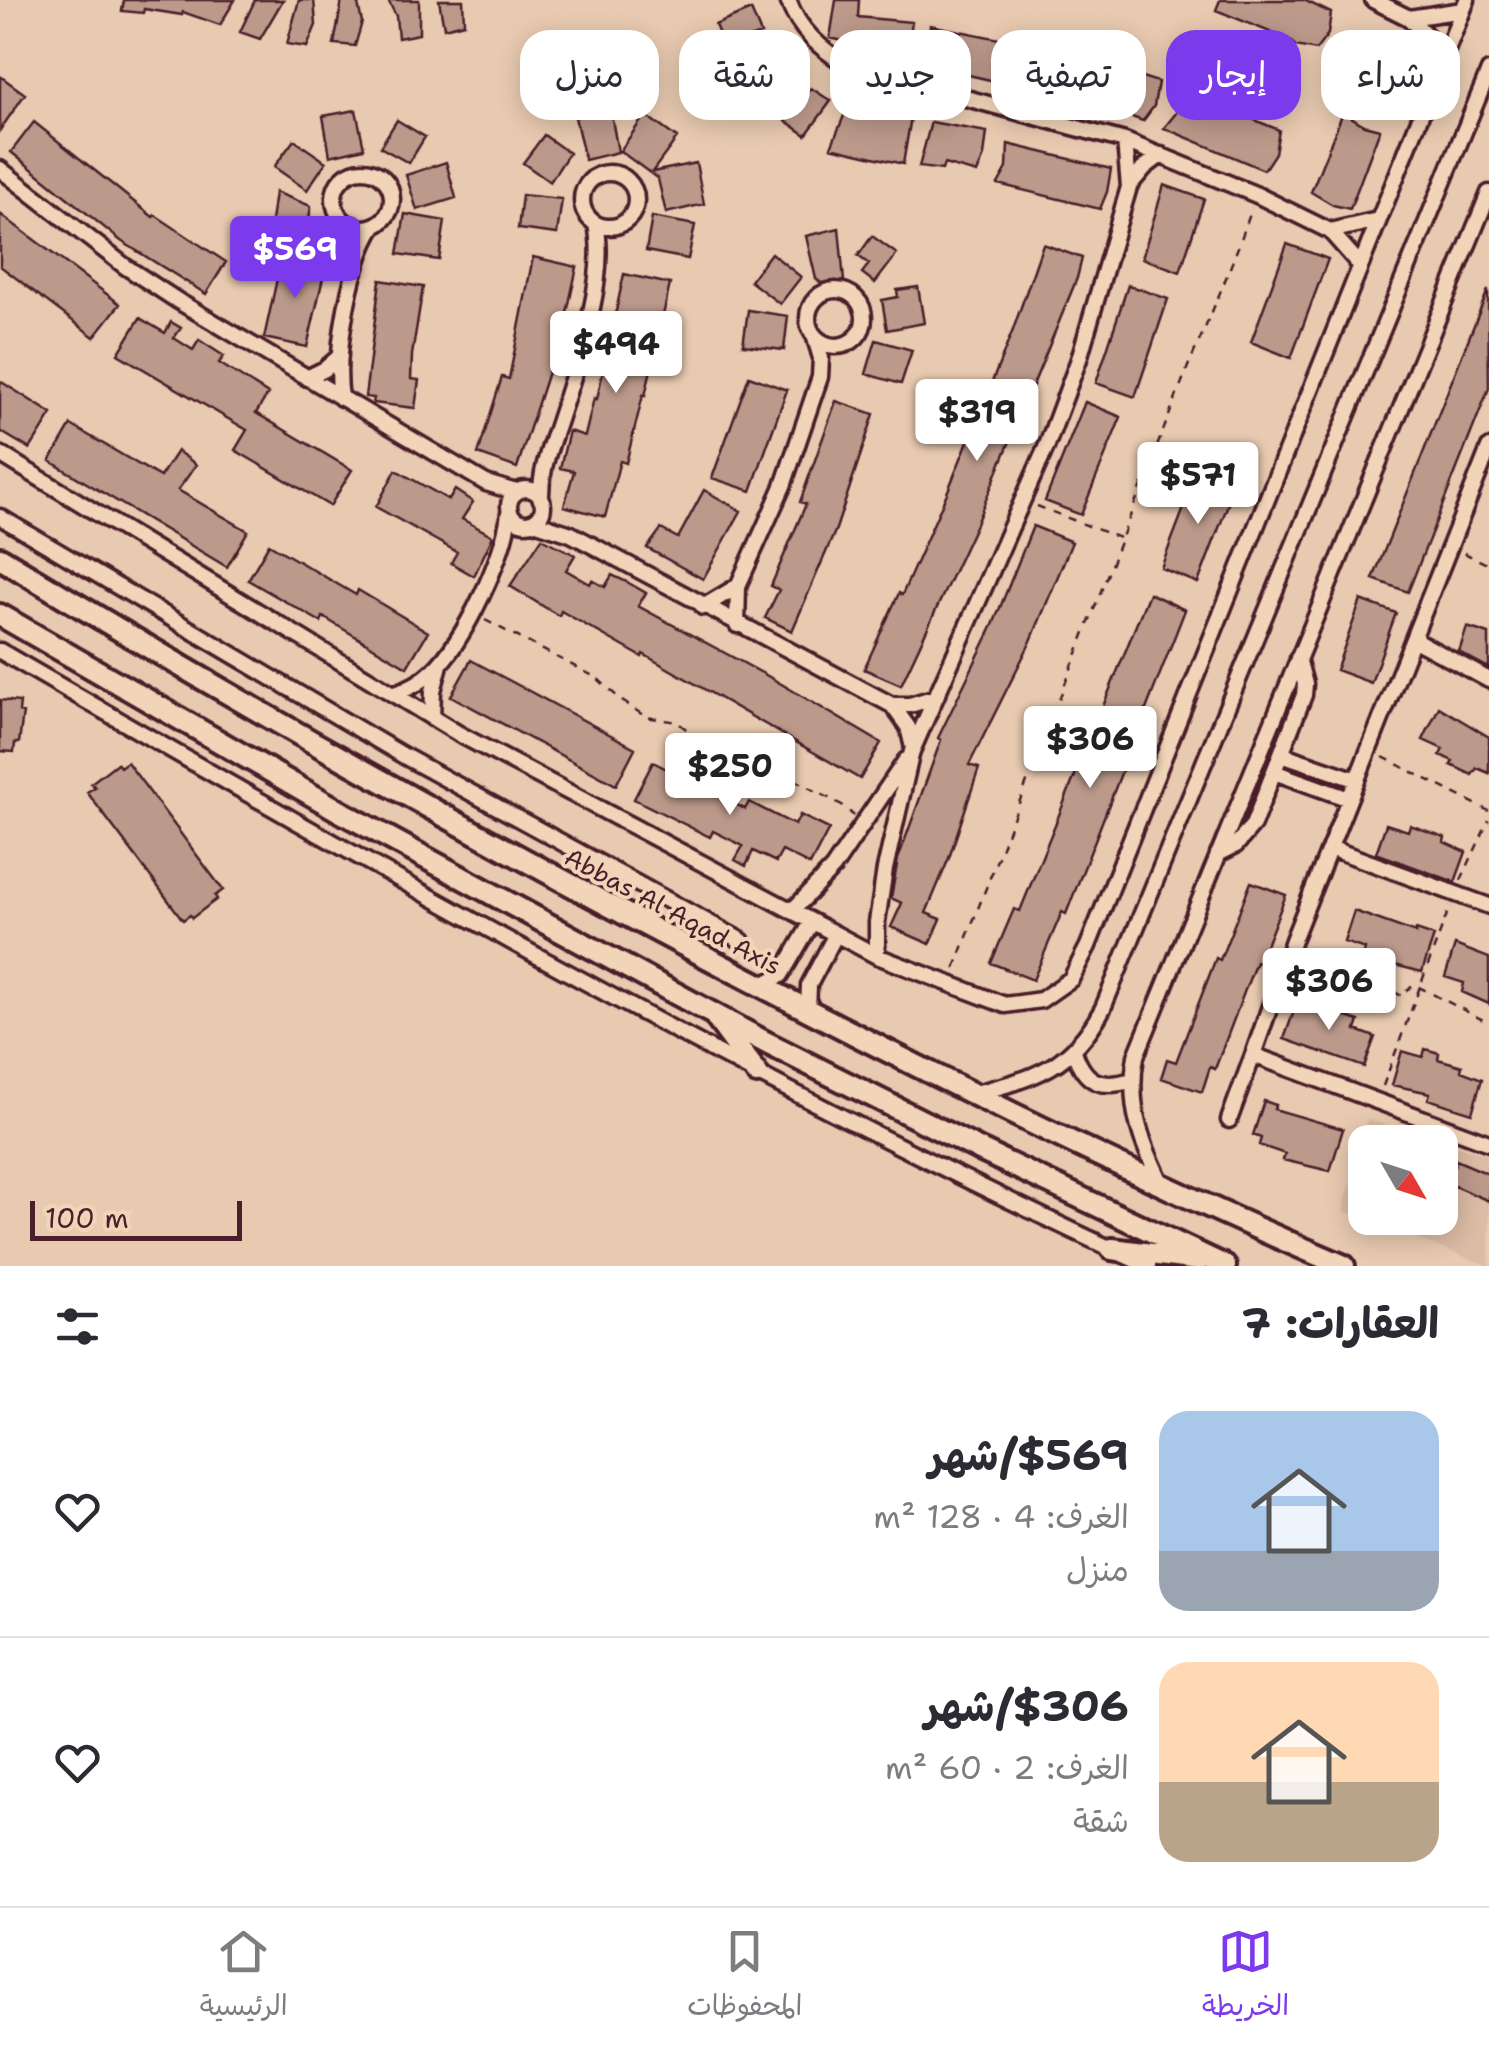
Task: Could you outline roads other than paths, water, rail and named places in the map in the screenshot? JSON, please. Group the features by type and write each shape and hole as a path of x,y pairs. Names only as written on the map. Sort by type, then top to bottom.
{"main road":[{"name":"Abbas Al Aqad Axis","path":"0,558 491,841 808,1012 1163,1186 1344,1266"},
{"path":"0,615 342,813 713,1014 982,1151 1221,1264"},
{"path":"713,1014 757,1073"},
{"path":"1112,1249 1221,1264"}],"street":[{"path":"788,0 794,16 819,47 848,66 1125,141 1162,155 1330,231 1360,265"},
{"path":"1373,0 1410,18 1422,30"},
{"path":"1410,18 1465,5"},
{"path":"1456,30 1465,5"},
{"path":"972,1094 1049,1070 1074,1052 1102,1008 1489,72"},
{"path":"0,454 432,718 812,922 877,956 1005,1005 1041,1000 1071,978 1088,946 1419,120"},
{"path":"877,956 884,869 913,749 1023,501 1079,360 1129,187 1125,141"},
{"path":"1129,187 1144,168 1162,155"},
{"path":"0,170 126,267 307,378 486,484 517,492 532,490 571,534"},
{"path":"341,398 340,356 356,265 375,225 390,210 391,191 381,176 364,170 347,175 336,189 335,207 345,222 356,265"},
{"path":"599,261 621,225 634,213 637,196 630,181 614,172 598,174 585,186 584,212 604,227 621,225"},
{"path":"1163,1186 1137,1129 1132,1080 1140,1043 1489,193"},
{"path":"1330,231 1378,220"},
{"path":"345,222 362,228 375,225"},
{"path":"394,694 424,680 440,664 501,556 542,514 542,467 578,358 599,261 596,224"},
{"path":"737,625 738,586 783,486 820,377 821,358 808,318 814,302 828,292 846,292 860,302 864,319 859,335 820,377"},
{"path":"814,335 827,345 848,344"},
{"path":"307,378 325,370 340,356"},
{"path":"1230,1120 1294,940 1489,448"},
{"path":"501,556 509,510 517,492 542,467"},
{"path":"486,484 518,522 532,522 571,534 892,704 910,705 936,697"},
{"path":"0,517 404,756 742,941"},
{"path":"703,607 738,586"},
{"path":"1413,639 1489,680"},
{"path":"0,650 458,913 850,1122 1148,1266"},
{"path":"1218,854 1236,846 1246,836 1274,772 1304,694 1298,658"},
{"path":"432,718 440,664"},
{"path":"792,911 833,868 913,749 908,728 892,704"},
{"path":"1281,754 1357,780"},
{"path":"1274,772 1349,799"},
{"path":"1330,848 1489,906"},
{"path":"761,986 781,975 812,922"},
{"path":"808,1012 809,985 836,934"},
{"path":"1074,1052 1082,1073 1092,1082 1104,1086 1132,1080"},
{"path":"1253,1055 1487,1137"}]}
